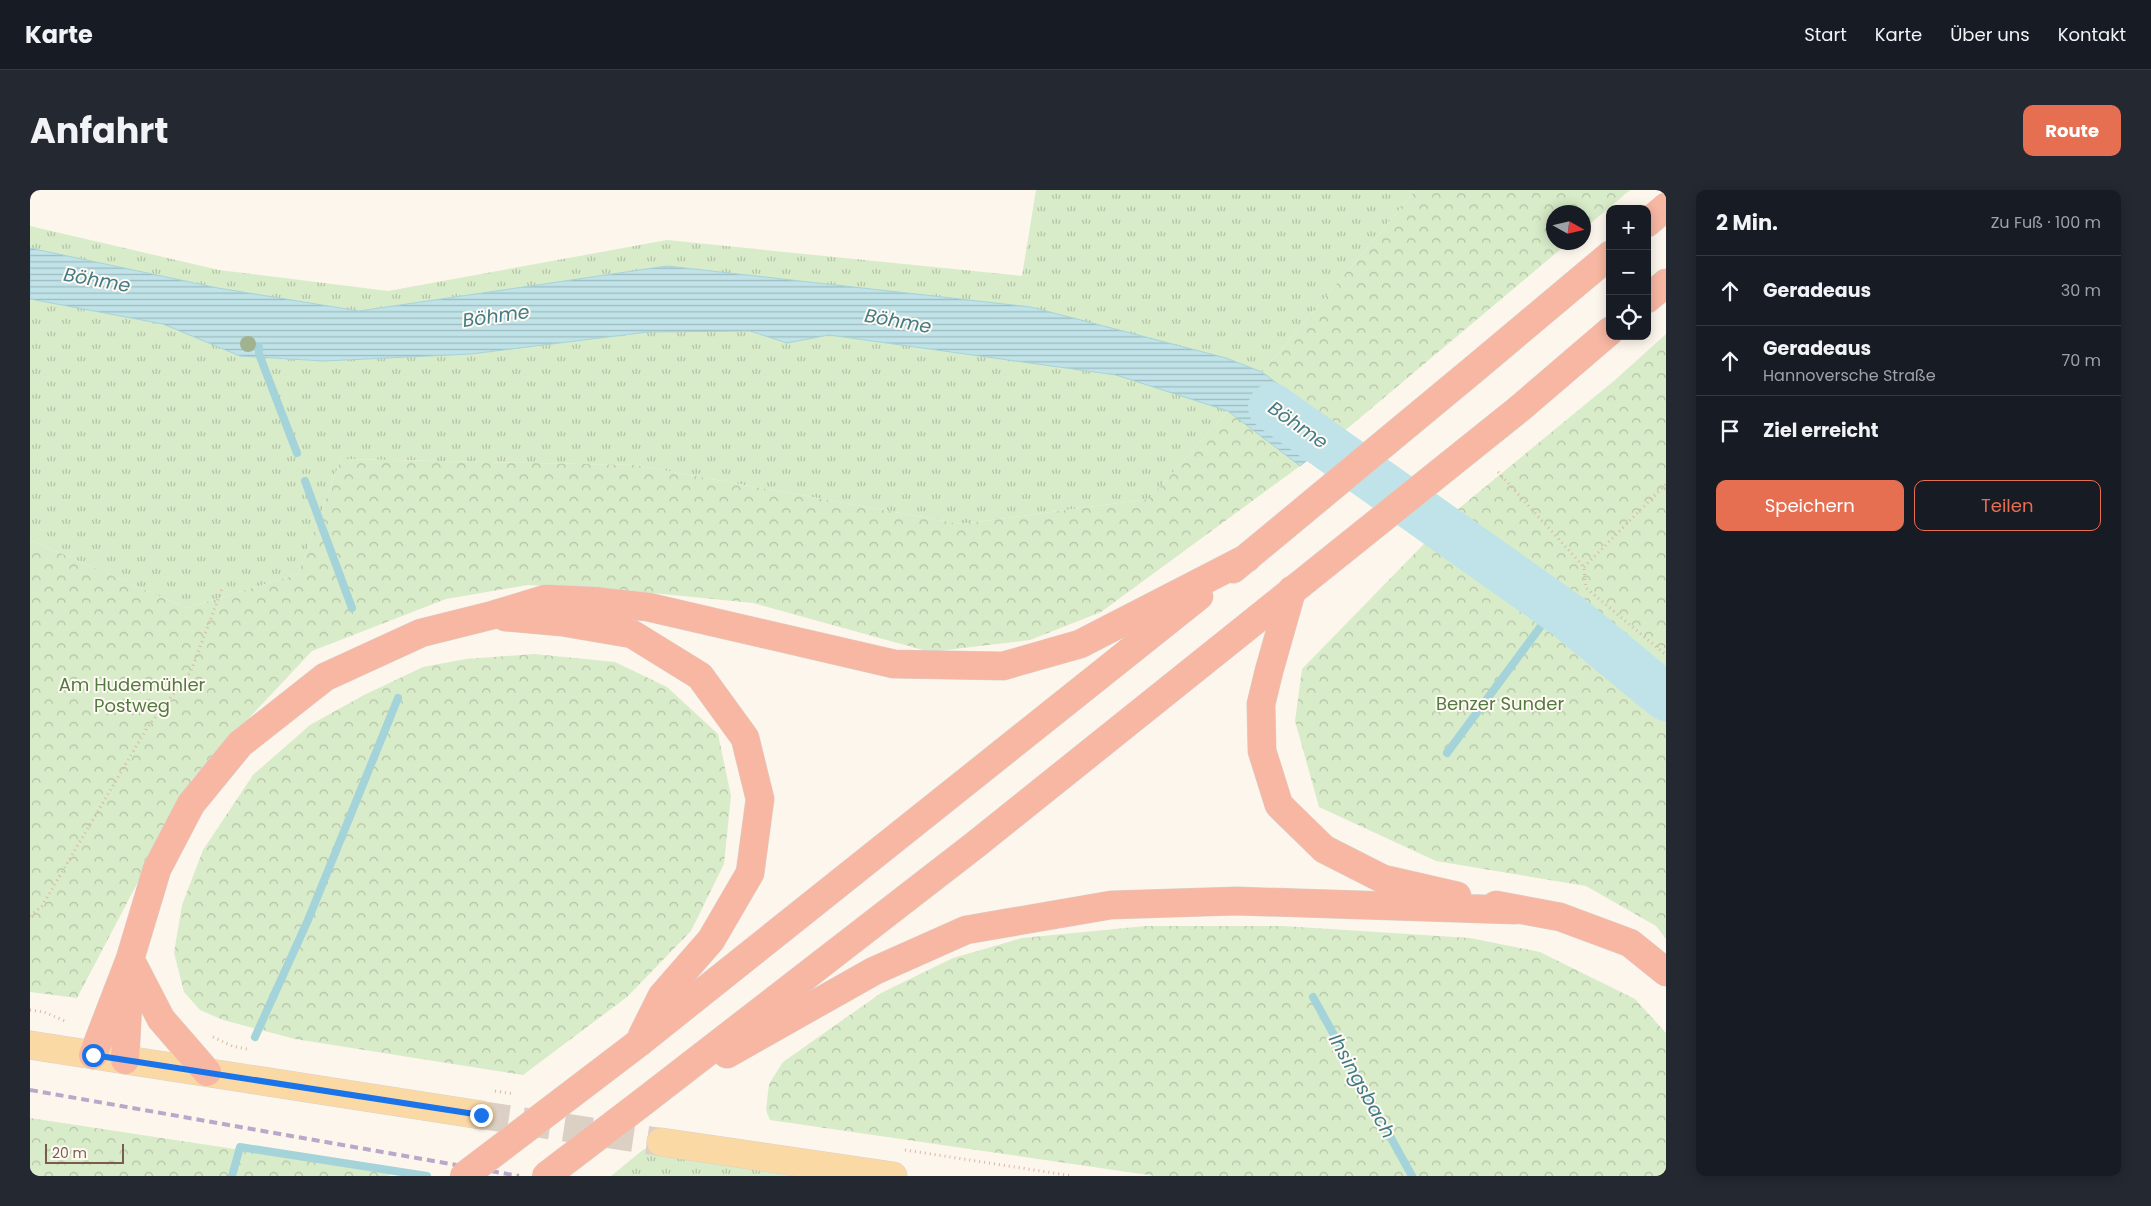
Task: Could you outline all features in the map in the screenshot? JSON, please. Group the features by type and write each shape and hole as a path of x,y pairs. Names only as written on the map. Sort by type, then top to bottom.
{"highway":[{"path":"1651,220 1666,207"},
{"path":"464,1176 640,1042 934,809 1246,558 1606,257"},
{"path":"1651,296 1666,283"},
{"path":"546,1176 975,845 1519,409 1606,334"},
{"path":"93,1055 130,959 157,869 191,804 240,744 325,677 421,633 493,615 546,599 591,601 648,607 894,664 1003,666 1080,644 1246,558"},
{"path":"1292,590 1261,704 1262,751 1279,805 1324,849 1383,879 1514,910 1560,917 1630,943 1666,972"},
{"path":"493,615 562,622 632,634 700,676 745,738 760,799 750,873 711,940 662,996 640,1042"},
{"path":"643,1102 874,971 966,930 1111,905 1237,901 1514,910"},
{"path":"125,1060 130,959"},
{"path":"130,959 161,1019 207,1072"}],"main road":[{"path":"30,1046 481,1115"},
{"path":"661,1142 892,1176"}],"path":[{"path":"1498,472 1584,567 1586,588 1666,655"},
{"path":"1584,567 1666,484"},
{"path":"30,916 42,906 147,728 190,671 222,589"},
{"path":"30,1010 44,1012 70,1024"}],"green space":[{"path":"1036,190 1416,190 1262,372 1226,358 1031,307 667,266 359,311 218,288 30,248 30,226 219,270 388,291 667,240 1022,276"},
{"path":"1416,190 1630,190 1612,205 1606,205 1606,210 1591,223 1591,205 1546,205 1546,250 1560,250 1342,433 1262,372"},
{"path":"30,299 163,324 240,356 324,361 471,354 648,332 750,331 787,343 829,335 1116,375 1228,411 1149,499 961,524 634,465 341,459 298,574 187,608 30,540"},
{"name":"Benzer Sunder","path":"1666,334 1666,939 1656,926 1586,886 1436,861 1319,807 1295,721 1302,669 1457,510 1615,380"},
{"name":"Am Hudemühler Postweg","path":"1228,411 1300,466 1101,612 1030,640 930,652 753,603 612,589 528,585 446,599 312,651 192,779 77,998 30,992 30,540 187,608 298,574 341,459 634,465 961,524 1149,499"},
{"path":"534,654 615,662 667,687 718,734 731,796 724,864 691,931 627,997 523,1075 295,1039 223,1020 200,1010 184,992 174,953 182,905 203,850 253,775 310,725 364,695 423,667 466,659"},
{"path":"1146,926 1283,926 1470,938 1540,952 1635,999 1666,1033 1666,1176 1155,1176 770,1120 766,1110 769,1084 783,1062 881,993 953,958 1022,938"},
{"path":"30,1118 393,1173 388,1176 30,1176"},
{"path":"644,1149 816,1176 611,1176"}],"water":[{"path":"30,248 218,288 359,311 667,266 1031,307 1226,358 1262,372 1342,433 1300,466 1228,411 1116,375 829,335 787,343 750,331 648,332 471,354 324,361 240,356 163,324 30,299"}],"waterway":[{"path":"259,347 259,354 297,453"},
{"name":"Böhme","path":"1272,407 1569,617 1666,697"},
{"path":"305,481 352,608"},
{"name":"Ihsingsbach","path":"1447,753 1555,607"},
{"path":"255,1037 308,920 398,698"},
{"name":"Ihsingsbach","path":"1313,997 1412,1176"},
{"path":"232,1176 240,1147 427,1176"}],"tunnel":[{"path":"481,1115 661,1142"}],"railway":[{"path":"30,1090 519,1176"}],"route":[{"path":"93,1055 481,1115"}]}
